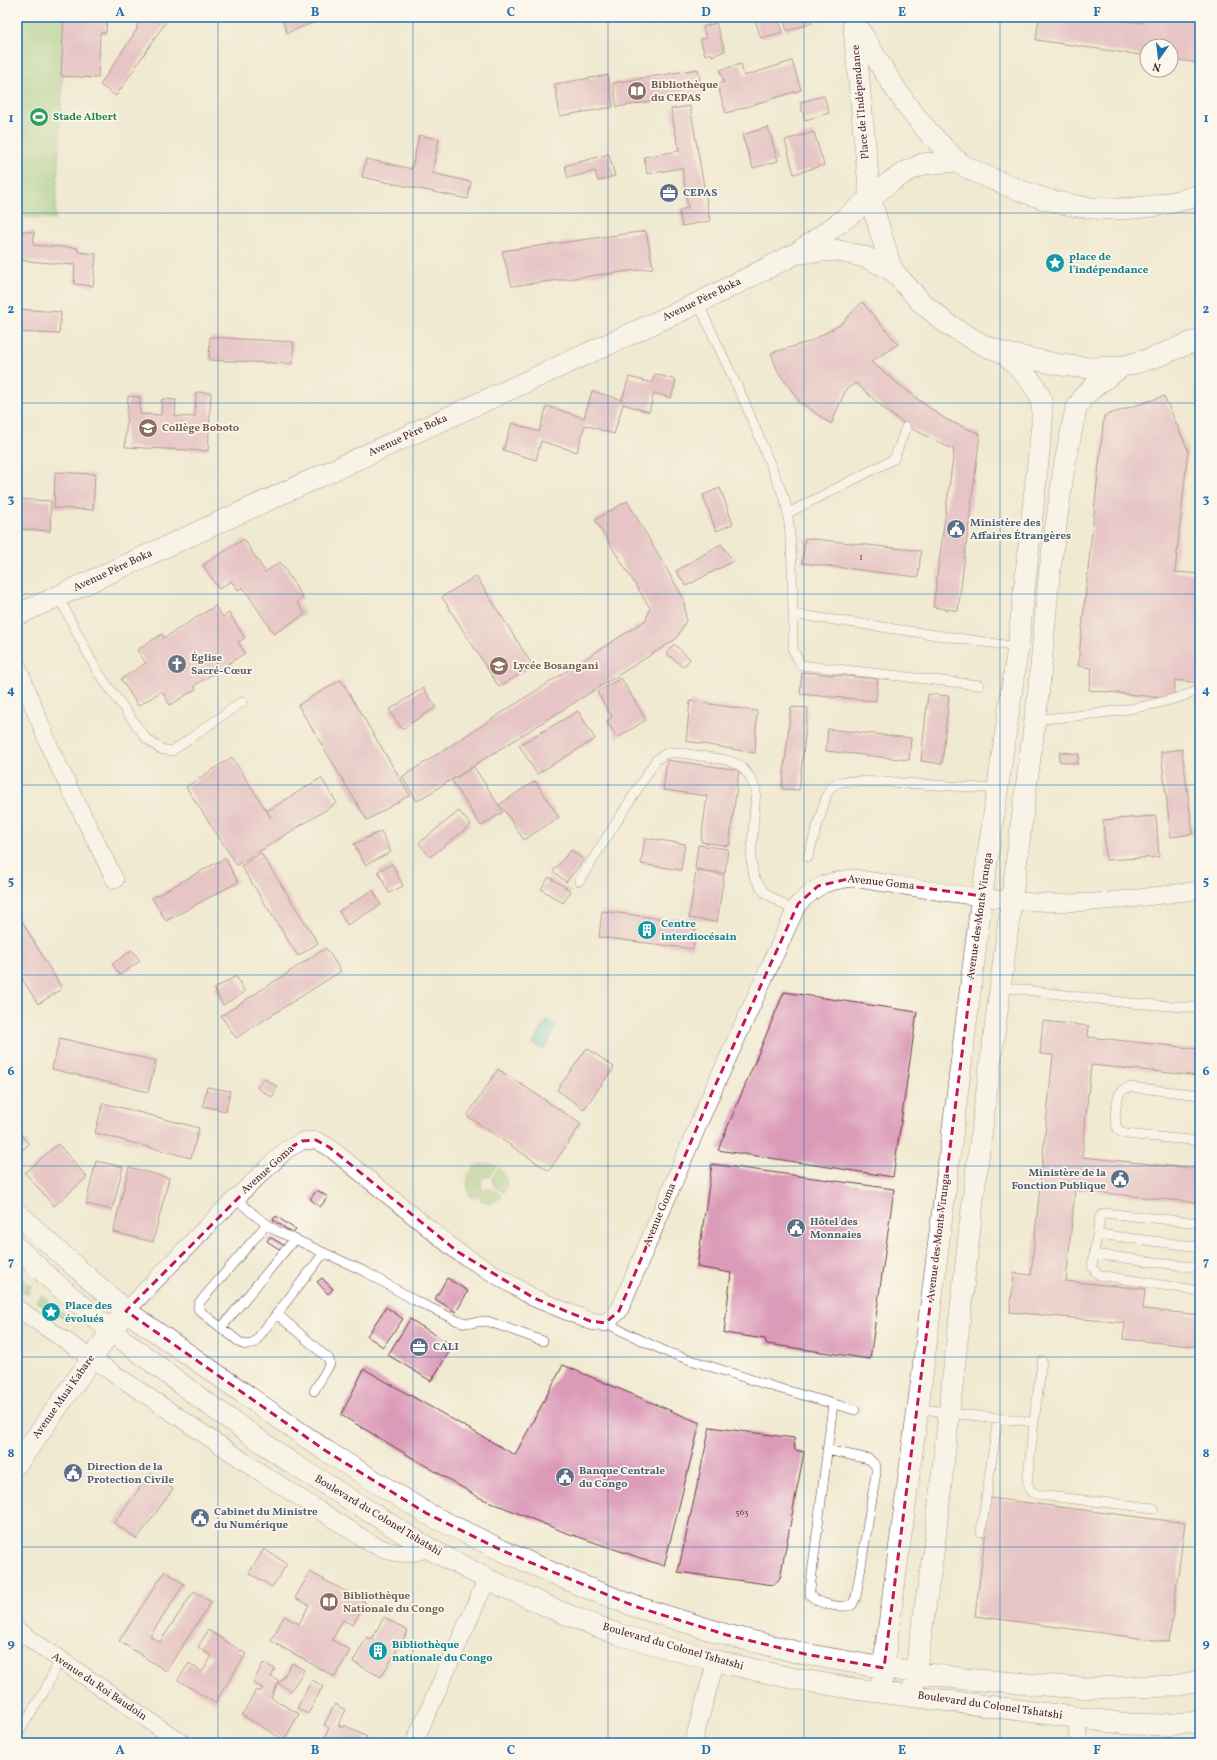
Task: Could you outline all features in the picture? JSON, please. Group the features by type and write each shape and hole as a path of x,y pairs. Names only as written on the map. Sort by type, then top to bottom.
{"street":[{"name":"Place de l'Indépendance","path":"852,18 909,110 935,139 958,161 1019,190 1060,204 1089,208 1126,209 1173,203 1200,195"},
{"name":"Place de l'Indépendance","path":"852,18 870,198 892,270 921,302 947,324 983,345 1004,353 1061,365 1090,368 1121,367 1153,358 1200,339"},
{"path":"797,253 846,218 902,174 923,164 958,161"},
{"path":"797,253 835,250 865,257 892,270"},
{"name":"Avenue Père Boka","path":"17,615 698,303 797,253"},
{"name":"Avenue des Monts Virunga","path":"880,1692 918,1408 982,896 1018,647 1042,424 1042,405 1038,393 1028,378 1004,353"},
{"path":"912,1696 934,1547 975,1182 1035,720 1049,576 1064,467 1076,409 1084,396 1121,367"},
{"path":"17,665 53,755 115,880"},
{"name":"Avenue Goma","path":"110,1330 126,1310 286,1150 302,1141 316,1140 329,1147 458,1252 534,1298 590,1321 605,1323 619,1311 710,1097 798,904 818,886 834,880 852,878 1011,900 1060,903 1105,902 1200,890"},
{"path":"17,1213 52,1247 126,1310 326,1451 426,1513 501,1550 575,1583 634,1606 727,1635 805,1654 884,1668 966,1679 1082,1688 1174,1686 1200,1681"},
{"name":"Boulevard du Colonel Tshatshi","path":"17,1248 110,1330 201,1399 293,1464 428,1548 487,1579 558,1611 617,1634 716,1661 790,1678 880,1692 1128,1724 1164,1725 1200,1722"},
{"path":"17,1308 263,1474 372,1544 389,1551 405,1554 428,1548"},
{"name":"Avenue Muai Kabare","path":"17,1464 110,1330"},
{"path":"414,1743 487,1579"},
{"name":"Avenue du Roi Baudoin","path":"17,1630 176,1742"},
{"path":"693,1743 716,1661"},
{"path":"1077,1718 1078,1743"}],"lane":[{"path":"698,303 745,403 785,500 788,513 792,565 793,650 801,665 979,685"},
{"path":"788,513 894,459 906,427"},
{"path":"58,596 97,672 145,737 160,749 172,751 242,702"},
{"path":"793,614 1018,647"},
{"path":"1035,720 1131,710 1183,697 1200,690"},
{"path":"579,881 656,760 665,754 674,752 727,760 740,766 750,777 756,790 751,859 754,877 764,892 795,912"},
{"path":"808,857 827,794 832,786 844,781 887,782 998,789"},
{"path":"1001,987 1130,1003 1200,1008"},
{"path":"1200,1095 1130,1087 1125,1088 1120,1092 1118,1099 1116,1123 1120,1131 1126,1134 1200,1141"},
{"path":"236,1199 267,1224 294,1240 366,1272 414,1300 458,1321 468,1323 487,1321 543,1341"},
{"path":"1200,1223 1108,1212 1101,1214 1092,1266 1098,1275 1200,1291"},
{"path":"267,1224 198,1303 200,1312 242,1344 248,1345 254,1343 324,1253"},
{"path":"1097,1234 1200,1247"},
{"path":"221,1328 294,1240"},
{"path":"1094,1254 1200,1268"},
{"path":"277,1314 329,1359 330,1364 328,1369 314,1391"},
{"path":"605,1323 669,1353 770,1386 855,1410"},
{"path":"1042,1362 1027,1484 1032,1492 1038,1495 1154,1508"},
{"path":"827,1450 869,1459 876,1466 856,1597 852,1605 844,1607 816,1601 810,1596 827,1450 833,1404"},
{"path":"918,1408 1034,1422"},
{"path":"981,1532 998,1418"},
{"path":"17,1735 44,1692 59,1660"}],"highlighted area":[{"path":"852,878 982,896 884,1668 805,1654 727,1635 634,1606 501,1550 426,1513 326,1451 126,1311 286,1150 302,1141 316,1140 329,1147 458,1252 534,1298 590,1321 605,1323 619,1311 710,1097 798,904 818,886"}],"green space":[{"name":"Stade Albert","path":"17,17 66,17 55,219 17,217"},
{"path":"482,1164 496,1166 490,1176 481,1179 470,1171 475,1166"},
{"path":"499,1168 506,1180 506,1190 504,1193 494,1186 492,1178"},
{"path":"469,1173 481,1181 481,1187 483,1189 476,1198 470,1196 468,1190 467,1182"},
{"path":"492,1189 503,1196 492,1202 479,1199 484,1190"},
{"path":"17,1275 31,1286 27,1295 17,1287"},
{"path":"42,1295 72,1321 69,1321 36,1301"}],"water":[{"path":"547,1020 557,1025 544,1050 533,1044"}],"building":[{"path":"64,17 107,17 106,33 100,33 98,78 61,76"},
{"path":"143,17 169,17 116,96 100,85 138,28 136,27"},
{"path":"281,17 314,17 315,22 287,33"},
{"path":"754,17 778,17 783,32 761,38"},
{"path":"783,17 810,17 812,23 787,31"},
{"path":"1039,17 1098,17 1142,23 1143,17 1200,17 1200,63 1179,60 1179,38 1139,38 1139,55 1036,40"},
{"path":"716,23 725,51 712,56 711,53 705,55 700,39 706,38 703,27"},
{"path":"792,61 801,90 726,113 717,84 724,82 720,70 741,64 744,76"},
{"path":"698,69 702,93 617,107 613,83"},
{"path":"608,75 613,107 560,116 555,84"},
{"path":"824,96 829,113 805,120 800,102"},
{"path":"690,106 710,221 682,226 679,210 688,208 682,168 647,174 644,157 679,151 671,109"},
{"path":"768,127 778,161 753,168 742,135"},
{"path":"814,132 824,165 794,174 785,140"},
{"path":"419,135 439,139 432,173 471,182 468,199 362,177 366,159 412,169"},
{"path":"609,154 615,176 598,181 595,171 568,178 565,166"},
{"path":"17,231 34,232 33,245 78,248 78,252 96,254 93,286 74,284 75,265 17,260"},
{"path":"646,231 653,268 512,286 502,251"},
{"name":"Ministère des Affaires Étrangères","path":"862,302 898,344 871,362 920,401 947,420 980,434 958,611 933,607 954,450 909,427 889,413 856,383 846,389 831,424 800,402 778,372 771,353 809,342 840,325"},
{"path":"17,309 61,312 59,334 17,332"},
{"path":"210,337 294,342 292,364 209,360"},
{"path":"655,374 676,380 671,398 654,393 649,412 623,404 614,434 585,425 577,452 541,441 536,460 503,450 512,423 539,432 547,406 584,418 592,391 622,400 629,377 652,383"},
{"path":"1200,383 1200,408 1199,408 1196,384"},
{"path":"196,392 211,393 208,451 125,447 128,396 140,397 140,414 161,415 162,399 176,400 175,416 195,417"},
{"path":"1164,396 1188,450 1175,572 1200,574 1200,683 1175,680 1173,699 1089,690 1092,668 1078,666 1104,416"},
{"path":"55,472 95,474 93,510 54,508"},
{"path":"720,488 733,524 716,531 703,495"},
{"path":"17,499 51,501 50,531 17,529"},
{"path":"627,501 684,599 686,621 676,639 417,801 402,777 646,620 650,608 595,520"},
{"path":"805,538 921,551 918,577 802,563"},
{"path":"244,539 265,572 280,562 303,598 297,602 305,614 274,634 243,587 238,590 231,581 219,589 203,565"},
{"path":"721,544 733,561 686,586 676,571"},
{"path":"476,576 533,666 499,687 442,597"},
{"path":"215,606 223,617 229,613 245,638 238,642 245,653 194,686 196,689 170,705 162,691 138,706 121,679 146,663 137,650 162,634 164,638"},
{"path":"674,644 690,659 683,667 666,653"},
{"path":"802,672 878,679 876,701 800,694"},
{"path":"621,678 646,720 617,738 607,721 612,717 597,692"},
{"path":"341,680 410,795 367,820 298,705"},
{"path":"423,688 436,707 402,729 389,710"},
{"path":"928,694 949,696 942,764 921,761"},
{"path":"690,701 757,711 755,753 686,741"},
{"path":"791,707 808,708 799,790 782,789"},
{"path":"578,711 595,739 537,774 519,745"},
{"path":"828,729 911,738 909,760 826,751"},
{"path":"1182,749 1193,834 1171,837 1161,752"},
{"path":"1060,752 1079,754 1077,764 1059,761"},
{"path":"232,757 271,818 267,811 321,778 337,803 237,865 186,787"},
{"path":"667,760 739,770 729,846 701,842 707,796 663,790"},
{"path":"474,767 503,812 481,826 452,781"},
{"path":"535,781 559,817 524,840 500,804"},
{"path":"459,811 471,825 430,857 419,843"},
{"path":"1156,816 1159,857 1106,860 1103,820"},
{"path":"381,831 391,852 365,865 354,844"},
{"path":"645,838 685,844 681,870 641,864"},
{"path":"698,845 728,849 725,873 695,869"},
{"path":"571,850 584,860 566,882 553,871"},
{"path":"261,853 318,943 298,956 241,866"},
{"path":"225,858 238,882 166,921 152,898"},
{"path":"392,864 403,886 389,893 378,871"},
{"path":"696,871 724,875 717,922 689,918"},
{"path":"549,877 571,891 563,903 541,889"},
{"path":"373,890 381,905 347,925 339,911"},
{"name":"Centre interdiocésain","path":"602,911 696,923 693,949 599,937"},
{"path":"17,913 62,989 38,1004 17,970"},
{"path":"326,948 341,971 236,1038 221,1016"},
{"path":"132,950 140,961 120,975 112,964"},
{"path":"236,976 245,992 223,1005 214,989"},
{"path":"784,992 917,1012 893,1177 718,1150"},
{"name":"Ministère de la Fonction Publique","path":"1043,1021 1089,1026 1088,1037 1200,1049 1200,1076 1091,1065 1082,1157 1200,1169 1200,1203 1075,1190 1066,1281 1145,1289 1143,1309 1200,1315 1200,1347 1123,1339 1125,1323 1010,1312 1014,1273 1031,1275 1053,1055 1040,1054"},
{"path":"60,1038 156,1061 148,1092 52,1069"},
{"path":"587,1048 614,1067 584,1109 557,1090"},
{"path":"498,1069 581,1124 549,1171 467,1116"},
{"path":"263,1078 278,1087 272,1097 257,1088"},
{"path":"207,1087 230,1091 226,1111 203,1106"},
{"path":"103,1103 199,1128 191,1158 95,1133"},
{"path":"17,1131 29,1144 17,1154"},
{"path":"58,1144 87,1177 54,1206 25,1173"},
{"path":"96,1161 123,1167 112,1210 86,1204"},
{"name":"Hôtel des Monnaies","path":"712,1164 894,1189 870,1359 767,1344 765,1339 724,1333 731,1273 697,1267"},
{"path":"129,1167 169,1178 153,1242 113,1232"},
{"path":"317,1190 328,1197 320,1207 310,1199"},
{"path":"276,1216 296,1230 293,1233 273,1220"},
{"path":"270,1237 285,1246 282,1251 267,1241"},
{"path":"322,1278 333,1289 328,1294 317,1282"},
{"path":"447,1278 468,1291 456,1312 435,1299"},
{"path":"386,1307 403,1319 383,1347 367,1336"},
{"path":"410,1319 453,1346 431,1381 388,1355"},
{"name":"Banque Centrale du Congo","path":"563,1365 700,1423 664,1566 564,1532 478,1497 341,1415 364,1369 515,1455"},
{"name":"Banque Centrale du Congo","path":"710,1427 794,1438 795,1450 804,1452 780,1578 774,1585 678,1572"},
{"path":"150,1474 173,1489 137,1539 114,1523"},
{"path":"990,1498 1185,1523 1169,1642 975,1616"},
{"path":"264,1549 287,1564 272,1587 249,1573"},
{"path":"165,1571 184,1584 150,1636 160,1642 194,1591 211,1602 166,1671 119,1641"},
{"path":"310,1572 365,1602 353,1625 343,1620 332,1640 350,1650 335,1677 271,1641 284,1616 299,1624 309,1605 295,1598"},
{"name":"Bibliothèque nationale du Congo","path":"384,1617 408,1631 381,1677 353,1662 367,1637 371,1640"},
{"path":"208,1630 246,1654 215,1703 178,1680 189,1663 202,1672 212,1656 198,1647"},
{"path":"263,1663 275,1669 271,1677 279,1681 271,1698 299,1714 284,1740 242,1715 256,1690 260,1692 263,1688 253,1683"},
{"path":"292,1663 304,1670 291,1691 279,1684"},
{"path":"312,1680 323,1686 308,1714 297,1708"},
{"path":"335,1704 346,1710 338,1725 343,1727 344,1725 367,1737 364,1743 322,1743 329,1728 324,1725"}],"place":[{"name":"Bibliothèque du CEPAS","path":"637,91"},
{"name":"Stade Albert","path":"39,117"},
{"name":"CEPAS","path":"669,193"},
{"name":"place de l'indépendance","path":"1055,263"},
{"name":"Collège Boboto","path":"148,428"},
{"name":"Ministère des Affaires Étrangères","path":"956,529"},
{"name":"Église Sacré-Cœur","path":"177,664"},
{"name":"Lycée Bosangani","path":"499,666"},
{"name":"Centre interdiocésain","path":"647,930"},
{"name":"Ministère de la Fonction Publique","path":"1120,1179"},
{"name":"Hôtel des Monnaies","path":"796,1228"},
{"name":"Place des évolués","path":"51,1312"},
{"name":"CALI","path":"419,1347"},
{"name":"Direction de la Protection Civile","path":"73,1473"},
{"name":"Banque Centrale du Congo","path":"565,1477"},
{"name":"Cabinet du Ministre du Numérique","path":"200,1518"},
{"name":"Bibliothèque Nationale du Congo","path":"329,1602"},
{"name":"Bibliothèque nationale du Congo","path":"378,1651"}]}
